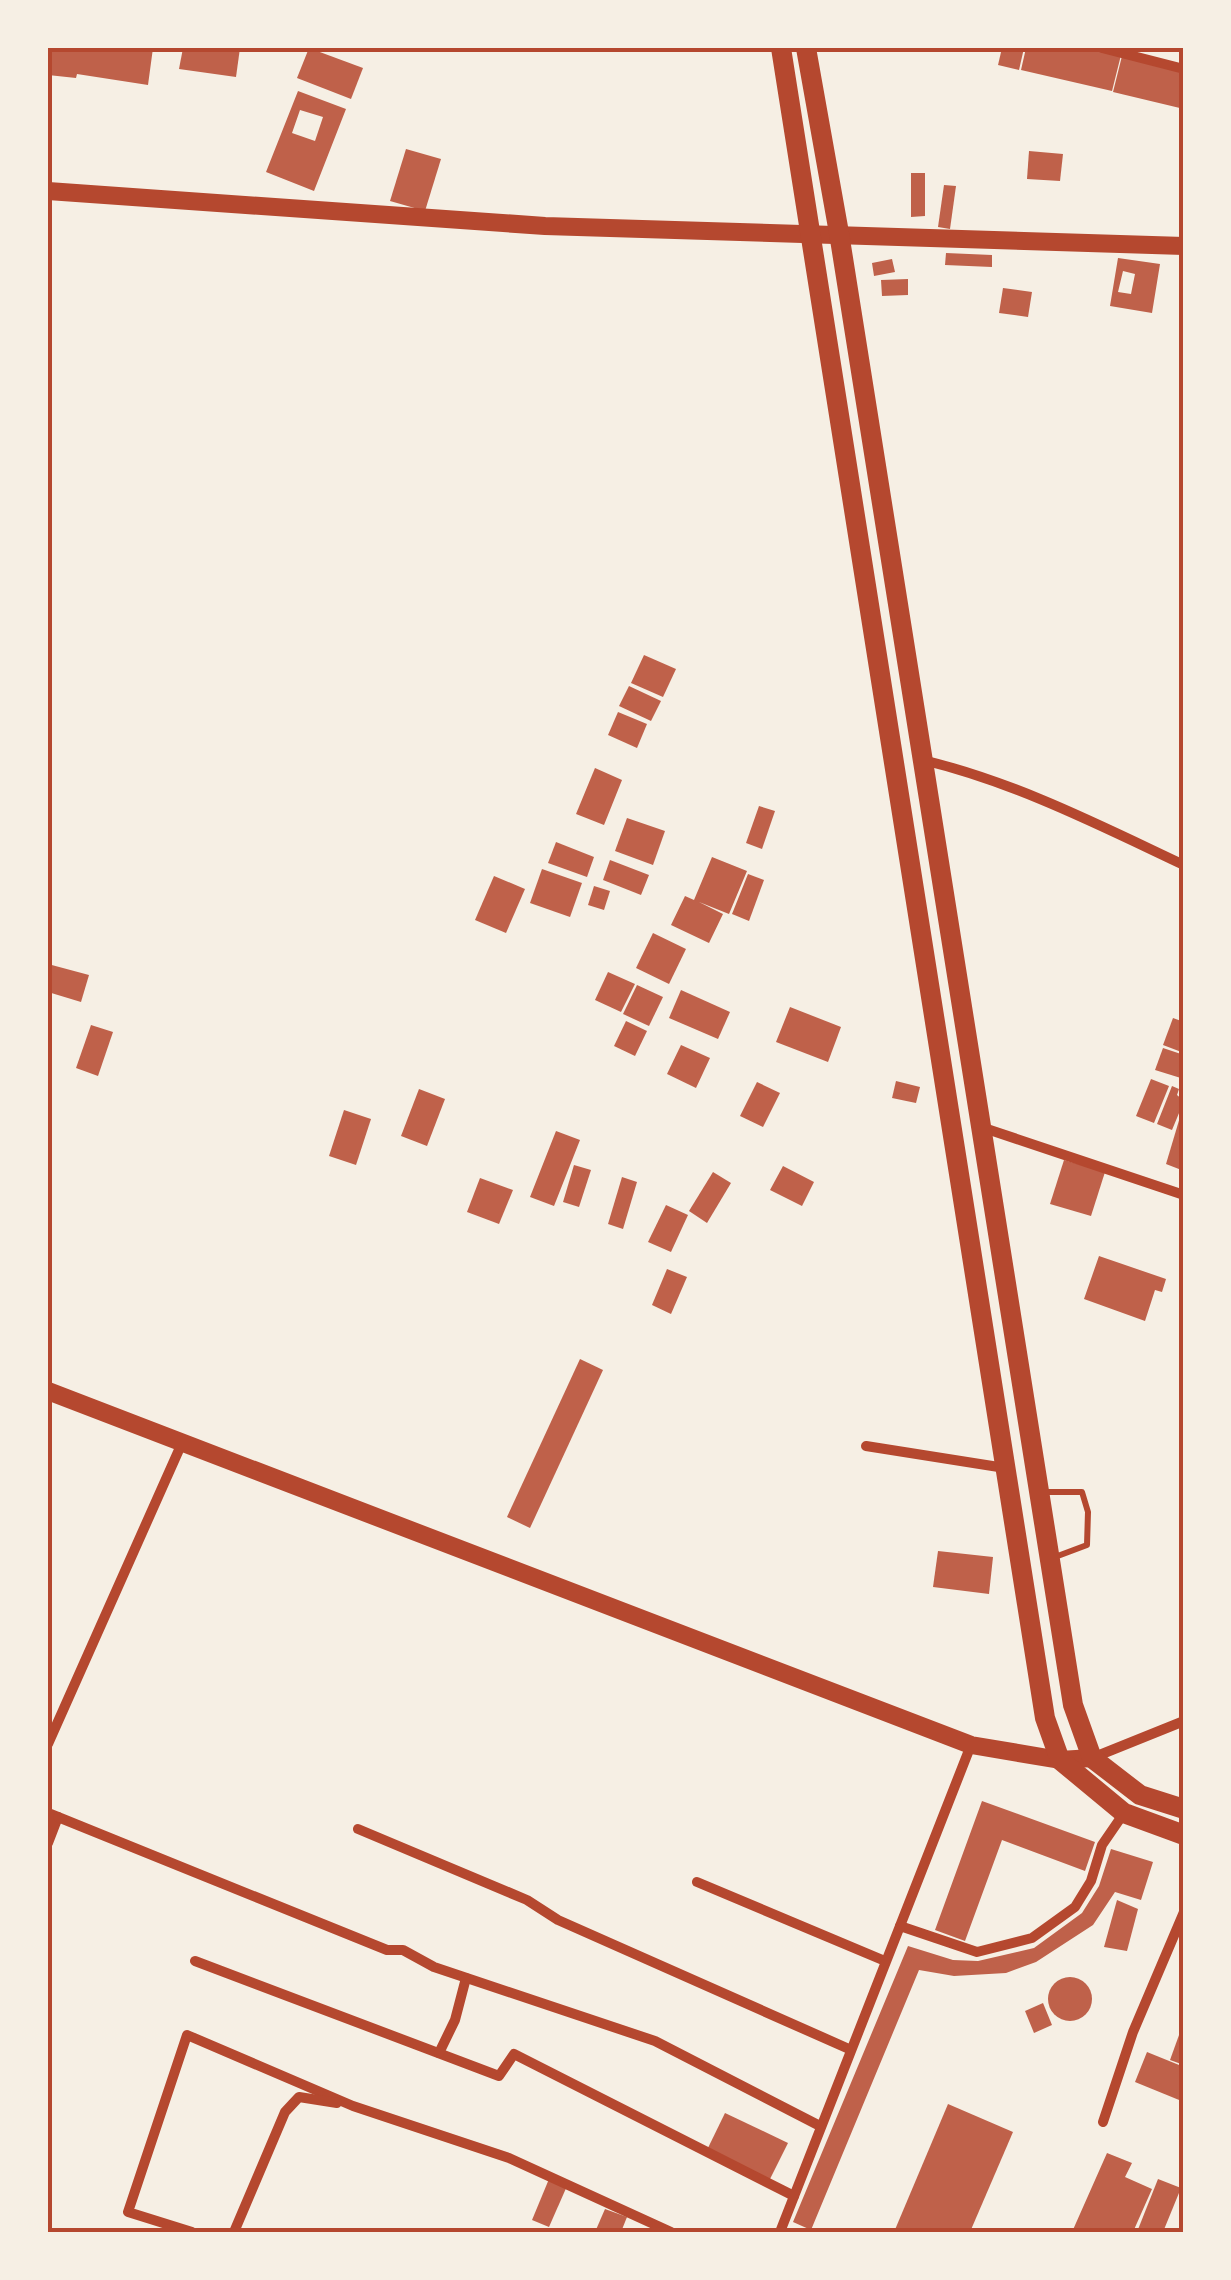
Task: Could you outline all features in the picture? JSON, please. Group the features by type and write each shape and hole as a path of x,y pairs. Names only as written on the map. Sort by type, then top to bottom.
{"main road":[{"path":"782,48 1045,1718 1060,1760 1124,1814 1184,1835"},
{"path":"806,48 839,233 1073,1706 1092,1758 1140,1795 1184,1809"}],"street":[{"path":"1102,48 1184,69"},
{"path":"48,191 545,226 1184,246"},
{"path":"922,760 1019,788 1184,865"},
{"path":"979,1126 1184,1195"},
{"path":"48,1392 971,1745 1060,1760 1092,1758 1184,1721"},
{"path":"48,1744 182,1443"},
{"path":"866,1446 1004,1468"},
{"path":"780,2232 971,1745"},
{"path":"900,1926 951,1947 977,1952 1032,1938 1074,1907 1091,1881 1102,1844 1124,1814"},
{"path":"48,1843 53,1815 466,1978 655,2041 820,2126"},
{"path":"358,1829 527,1900 558,1920 849,2049"},
{"path":"697,1882 885,1961"},
{"path":"1103,2122 1133,2032 1184,1912"},
{"path":"196,1961 499,2076 514,2054 794,2196"},
{"path":"439,2053 466,1978"},
{"path":"192,2232 128,2212 187,2035 353,2106 482,2147 671,2232"},
{"path":"234,2232 292,2105 299,2098 353,2106"}],"lane":[{"path":"1038,1492 1073,1490 1086,1497 1090,1541 1049,1559"}],"building":[{"path":"48,48 153,48 148,85 77,74 76,78 48,75"},
{"path":"183,48 240,48 236,77 179,69"},
{"path":"309,48 363,68 351,99 297,78"},
{"path":"1002,48 1024,48 1019,70 998,65"},
{"path":"1026,48 1089,48 1121,55 1112,91 1021,70"},
{"path":"1122,56 1184,71 1184,109 1113,92"},
{"path":"298,91 346,109 314,191 266,172","holes":["300,110 323,117 315,141 292,133"]},
{"path":"406,149 441,159 425,211 390,201"},
{"path":"1029,151 1063,154 1060,181 1027,179"},
{"path":"911,173 925,173 925,216 911,217"},
{"path":"944,185 956,186 950,229 938,227"},
{"path":"946,253 992,255 992,267 945,265"},
{"path":"1118,258 1160,264 1152,313 1110,306","holes":["1123,271 1135,274 1131,294 1118,292"]},
{"path":"892,259 895,272 874,276 872,263"},
{"path":"908,279 908,295 882,296 881,280"},
{"path":"1003,288 1032,292 1028,317 999,313"},
{"path":"644,655 676,669 663,697 631,683"},
{"path":"629,686 661,701 651,721 619,706"},
{"path":"618,712 647,724 637,748 608,735"},
{"path":"595,768 622,780 604,825 576,814"},
{"path":"759,806 775,811 762,849 746,843"},
{"path":"627,818 665,831 653,865 615,851"},
{"path":"556,842 594,857 587,877 548,863"},
{"path":"712,857 747,871 729,914 699,902 723,914 709,943 671,925 685,896 694,900"},
{"path":"610,860 649,875 641,895 603,880"},
{"path":"542,869 582,883 570,917 530,903"},
{"path":"748,874 764,880 749,921 732,914"},
{"path":"494,876 525,889 506,933 475,920"},
{"path":"594,886 610,891 604,910 588,905"},
{"path":"653,933 686,949 669,984 636,968"},
{"path":"48,964 89,975 81,1002 48,992"},
{"path":"608,972 635,984 621,1012 595,1000"},
{"path":"637,985 663,997 649,1026 623,1014"},
{"path":"681,990 730,1012 718,1039 669,1018"},
{"path":"790,1007 841,1027 828,1062 776,1042"},
{"path":"1173,1018 1184,1022 1184,1053 1163,1045"},
{"path":"626,1021 647,1031 635,1056 614,1046"},
{"path":"91,1025 113,1032 98,1076 76,1068"},
{"path":"681,1045 710,1058 696,1088 667,1074"},
{"path":"1163,1048 1184,1055 1184,1079 1155,1070"},
{"path":"1151,1079 1169,1086 1154,1123 1136,1116"},
{"path":"896,1081 920,1087 916,1103 892,1098"},
{"path":"757,1082 780,1093 763,1127 740,1116"},
{"path":"1172,1086 1179,1089 1177,1095 1184,1101 1172,1130 1157,1124"},
{"path":"419,1089 445,1099 427,1146 401,1136"},
{"path":"1184,1107 1184,1171 1166,1164"},
{"path":"344,1110 371,1119 356,1165 329,1156"},
{"path":"556,1131 580,1140 554,1206 530,1197"},
{"path":"1064,1160 1105,1172 1091,1216 1050,1204"},
{"path":"574,1165 591,1170 579,1207 563,1202"},
{"path":"783,1166 814,1182 802,1206 770,1190"},
{"path":"713,1172 731,1183 707,1223 689,1211"},
{"path":"622,1177 637,1182 623,1229 608,1224"},
{"path":"480,1178 513,1190 499,1224 467,1212"},
{"path":"666,1205 688,1215 671,1252 648,1242"},
{"path":"1099,1256 1166,1279 1162,1292 1155,1290 1145,1321 1084,1299"},
{"path":"667,1269 687,1277 671,1314 652,1305"},
{"path":"580,1359 603,1370 530,1528 507,1517"},
{"path":"938,1551 993,1557 989,1594 933,1587"},
{"path":"982,1801 1095,1842 1085,1871 1002,1840 965,1941 935,1930"},
{"path":"1111,1849 1153,1862 1141,1900 1115,1892 1093,1925 1036,1962 1006,1973 954,1976 919,1970 811,2230 793,2222 908,1946 953,1960 978,1961 1034,1948 1082,1913 1099,1886"},
{"path":"1117,1900 1138,1909 1127,1951 1104,1947"},
{"path":"1070,1977 1085,1984 1092,1999 1085,2014 1070,2021 1055,2014 1048,1999 1055,1984"},
{"path":"1043,2003 1052,2025 1034,2033 1025,2011"},
{"path":"1184,2024 1184,2065 1170,2060"},
{"path":"1147,2052 1184,2067 1184,2102 1135,2082"},
{"path":"948,2104 1013,2132 970,2232 894,2232"},
{"path":"725,2113 788,2143 769,2181 706,2152"},
{"path":"1107,2153 1132,2163 1125,2177 1152,2189 1133,2232 1072,2232"},
{"path":"549,2179 567,2186 549,2227 532,2220"},
{"path":"1158,2179 1181,2188 1163,2232 1137,2232"},
{"path":"605,2209 627,2217 621,2232 595,2232"}]}
